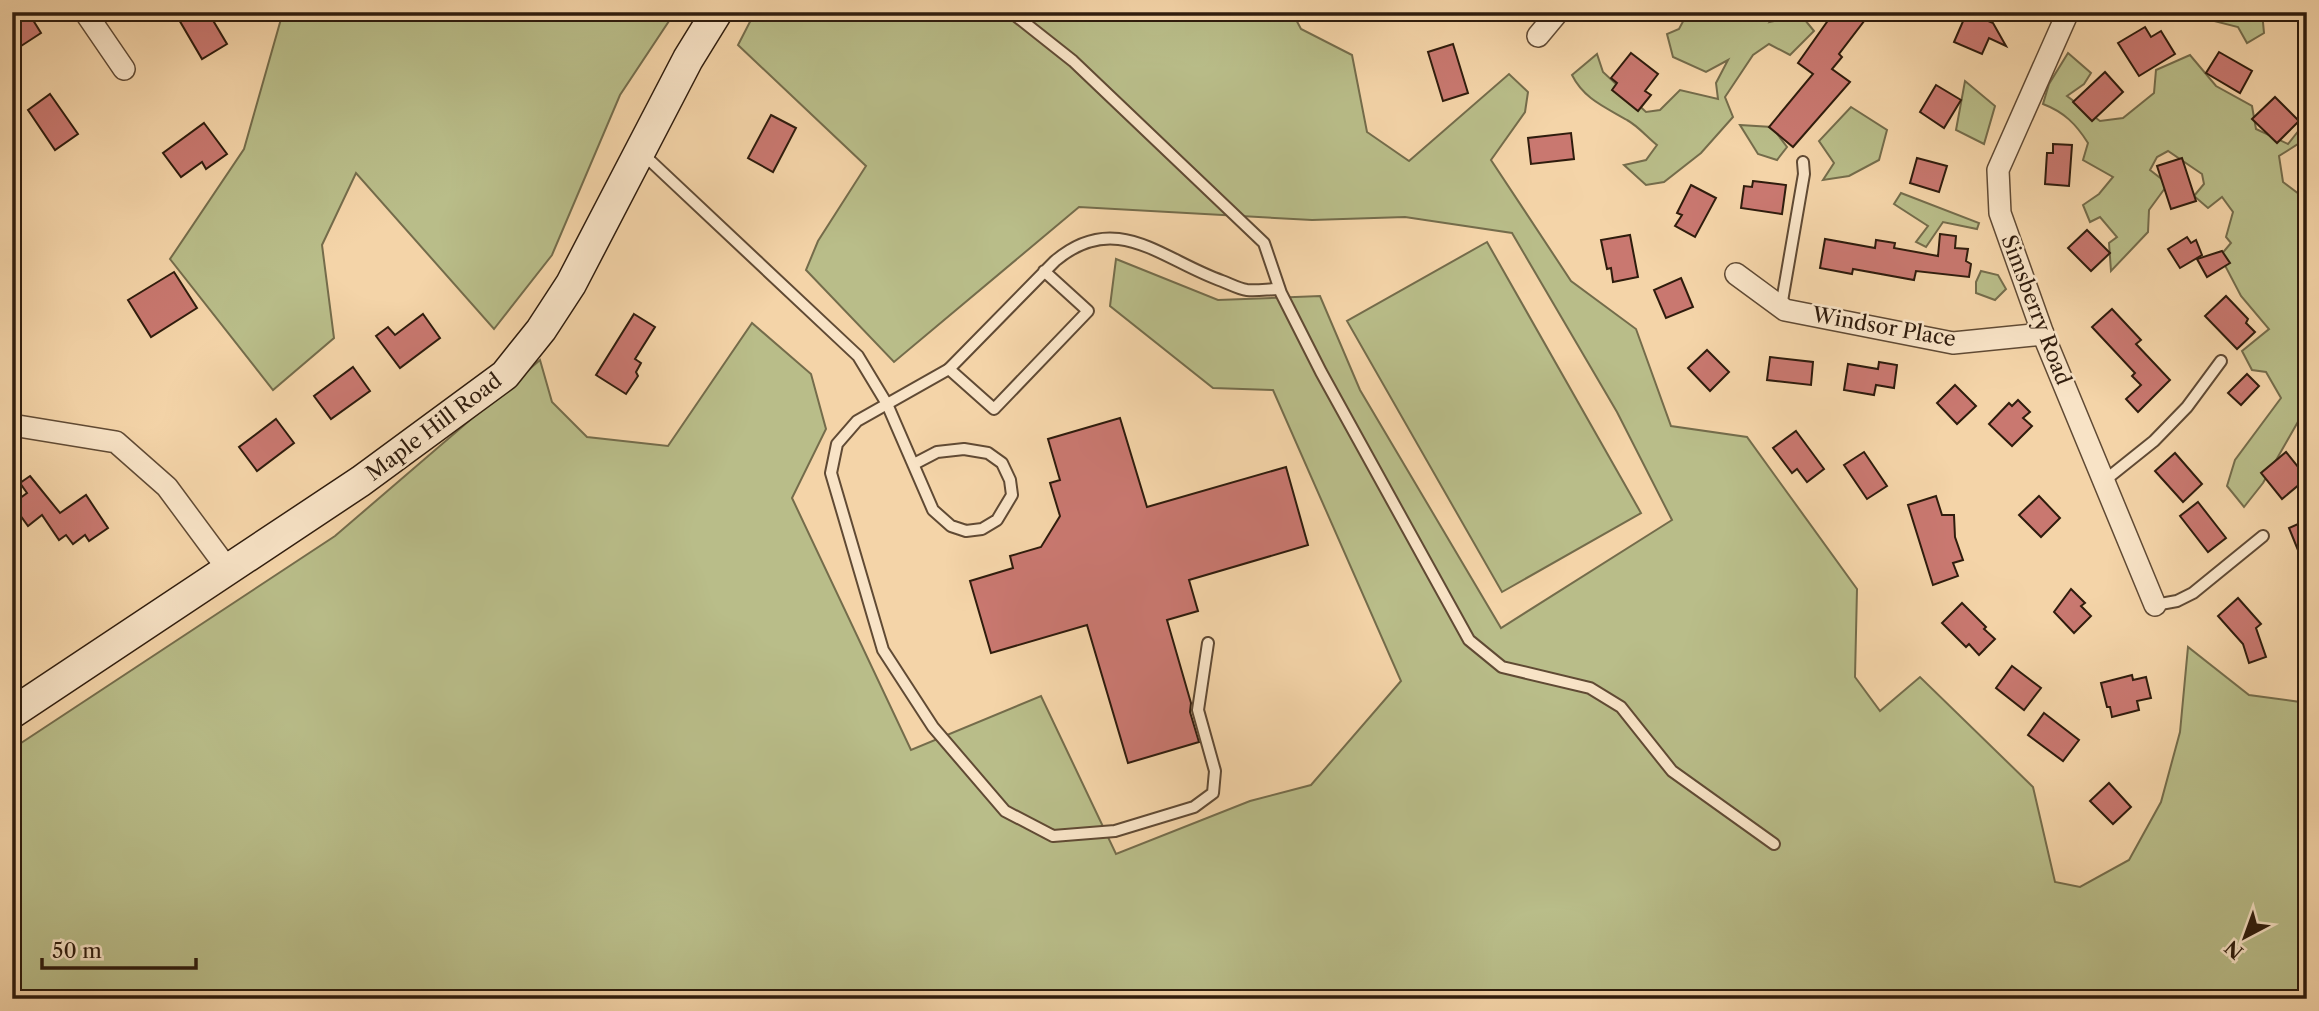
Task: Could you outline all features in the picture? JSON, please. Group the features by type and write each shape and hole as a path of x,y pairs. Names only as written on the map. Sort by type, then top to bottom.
{"street":[{"path":"85,12 124,69"},
{"name":"Maple Hill Road","path":"12,713 361,481 505,375 541,330 571,284 688,59 717,12"},
{"path":"1538,36 1558,12"},
{"name":"Simsberry Road","path":"2068,12 1998,170 2000,213 2043,334 2155,606"},
{"name":"Windsor Place","path":"1736,274 1785,310 1953,343 2043,334"},
{"path":"12,425 116,442 167,487 227,568"}],"lane":[{"path":"1011,12 1073,61 1264,243 1279,289 1321,372 1469,640 1502,667 1590,688 1621,707 1672,771 1773,844"},
{"path":"640,152 858,356 887,404 933,510 951,526 966,531 982,529 998,520 1012,495 1010,480 1002,463 988,453 964,449 937,452 914,464"},
{"path":"1781,307 1804,174 1803,162"},
{"path":"1208,643 1198,710 1215,771 1213,793 1194,807 1115,831 1053,836 1005,811 933,727 883,650 831,473 837,444 857,421 949,369 1071,247 1106,237 1149,246 1202,274 1246,290 1279,289"},
{"path":"949,369 994,409 1088,311 1045,271"},
{"path":"2104,481 2154,441 2179,416 2221,361"},
{"path":"2155,606 2177,601 2193,593 2263,536"}],"green space":[{"path":"283,12 675,12 620,95 552,255 494,329 356,173 322,245 334,338 273,390 170,259 244,149"},
{"path":"755,12 1292,12 1301,29 1352,55 1367,132 1409,161 1509,74 1528,92 1525,112 1491,160 1571,281 1636,329 1671,426 1747,437 1857,589 1855,677 1880,711 1920,677 2033,787 2055,882 2080,887 2129,860 2161,802 2180,732 2188,647 2249,695 2300,702 2307,720 2307,999 12,999 12,749 335,536 540,360 552,402 587,437 668,446 752,323 811,374 826,429 792,498 911,750 1041,696 1116,854 1250,801 1311,785 1401,681 1273,390 1213,388 1110,306 1116,259 1218,300 1320,296 1360,390 1501,628 1672,520 1617,412 1512,233 1405,217 1312,220 1079,207 894,362 806,270 818,241 866,166 738,45"},
{"path":"1688,12 1778,12 1770,22 1801,15 1814,31 1790,55 1769,44 1753,55 1725,97 1733,117 1701,153 1664,182 1646,185 1624,165 1646,160 1657,145 1631,122 1589,96 1572,75 1597,54 1603,72 1646,112 1660,110 1680,90 1718,99 1716,83 1728,60 1706,72 1673,57 1667,34 1679,29"},
{"path":"2203,12 2262,12 2264,33 2247,43 2238,27 2206,19"},
{"path":"2068,53 2091,73 2084,84 2067,96 2100,121 2123,118 2154,93 2156,70 2190,55 2216,86 2252,106 2256,129 2288,144 2307,120 2307,151 2298,144 2279,156 2283,182 2303,197 2307,194 2307,214 2300,216 2307,231 2307,426 2299,420 2263,483 2244,507 2227,486 2235,460 2281,398 2266,372 2252,370 2242,351 2269,329 2241,296 2220,256 2231,243 2226,237 2233,212 2222,197 2208,208 2194,196 2204,184 2202,174 2168,151 2157,157 2150,170 2168,184 2149,210 2148,232 2111,271 2109,243 2117,237 2100,217 2090,222 2083,205 2099,194 2113,177 2083,160 2088,143 2083,136 2063,115 2043,104 2049,84"},
{"path":"1965,81 1995,106 1984,144 1956,130"},
{"path":"1851,107 1887,130 1879,160 1849,176 1823,180 1834,163 1819,141"},
{"path":"1740,125 1772,127 1787,147 1777,160 1758,154"},
{"path":"1901,193 1979,223 1977,229 1943,222 1926,247 1916,242 1928,226 1894,204"},
{"path":"1487,242 1641,513 1502,592 1347,321"},
{"path":"1981,271 1998,275 2006,289 1995,300 1976,293 1976,282"}],"building":[{"path":"12,12 28,12 41,33 18,48 12,40"},
{"path":"188,12 208,12 227,44 202,59 178,18"},
{"path":"1834,12 1871,12 1839,54 1842,57 1832,69 1850,82 1793,147 1769,127 1813,74 1798,63"},
{"path":"1967,12 1993,23 2006,46 1989,38 1982,54 1954,42"},
{"path":"2145,27 2151,37 2161,31 2175,54 2139,76 2118,43"},
{"path":"1453,44 1468,93 1443,101 1428,52"},
{"path":"2219,52 2252,71 2240,93 2206,73"},
{"path":"1631,53 1658,74 1645,91 1651,95 1638,111 1612,90 1617,83 1611,78"},
{"path":"2105,72 2123,92 2092,121 2073,102"},
{"path":"1936,85 1961,100 1944,128 1920,112"},
{"path":"50,94 78,134 55,150 28,110"},
{"path":"2275,97 2299,121 2277,143 2252,119"},
{"path":"771,115 796,128 773,172 748,158"},
{"path":"204,123 227,154 206,169 202,162 181,177 163,153"},
{"path":"1571,133 1574,159 1531,164 1528,138"},
{"path":"2053,144 2072,145 2069,186 2045,184 2047,153 2053,153"},
{"path":"1917,158 1947,166 1939,192 1910,183"},
{"path":"2182,158 2196,201 2171,209 2157,166"},
{"path":"1753,181 1786,185 1782,214 1741,208 1744,186 1752,187"},
{"path":"1691,185 1716,198 1695,237 1675,226 1682,215 1677,213"},
{"path":"2087,230 2110,253 2091,271 2068,248"},
{"path":"1940,234 1956,236 1955,248 1968,249 1966,261 1971,264 1969,277 1916,271 1914,280 1853,269 1852,274 1820,268 1825,239 1875,248 1876,240 1895,243 1894,248 1938,256"},
{"path":"1630,235 1638,277 1613,282 1611,268 1607,269 1601,240"},
{"path":"2187,237 2191,243 2196,240 2202,255 2180,268 2168,249"},
{"path":"2222,251 2230,263 2207,277 2197,259"},
{"path":"174,272 197,308 151,337 128,300"},
{"path":"1681,278 1693,307 1666,318 1654,290"},
{"path":"2226,296 2248,319 2246,323 2255,332 2237,349 2205,316"},
{"path":"2112,309 2141,340 2136,344 2170,380 2138,412 2126,399 2141,385 2132,376 2135,373 2092,327"},
{"path":"423,314 440,338 400,368 376,336 388,327 395,335"},
{"path":"634,314 655,327 635,359 641,363 636,372 638,376 626,394 596,375"},
{"path":"1707,350 1729,372 1710,391 1688,368"},
{"path":"1770,357 1813,362 1811,385 1767,380"},
{"path":"1879,362 1897,365 1894,388 1876,385 1874,395 1844,390 1848,364 1878,369"},
{"path":"353,367 370,391 331,419 314,396"},
{"path":"2247,374 2259,386 2241,405 2228,393"},
{"path":"1955,385 1976,406 1957,424 1937,403"},
{"path":"2018,400 2030,412 2023,418 2032,426 2012,446 1989,424 2009,403 2012,406"},
{"path":"1120,418 1147,507 1286,467 1308,545 1189,580 1198,611 1167,620 1191,703 1190,712 1199,742 1128,763 1087,625 991,653 970,581 1013,568 1010,556 1041,547 1060,516 1050,483 1060,480 1048,439"},
{"path":"276,419 294,443 257,471 239,447"},
{"path":"1796,431 1824,469 1807,482 1797,469 1792,473 1773,448"},
{"path":"1864,452 1887,486 1867,499 1844,465"},
{"path":"2286,452 2307,478 2282,499 2261,473"},
{"path":"2175,453 2202,484 2183,502 2155,471"},
{"path":"30,476 60,513 86,495 108,528 89,541 85,535 73,544 66,535 59,540 42,515 28,526 12,504 27,493 20,483"},
{"path":"1936,496 1942,515 1954,515 1955,537 1963,560 1953,563 1958,576 1933,585 1908,505"},
{"path":"2039,496 2060,518 2041,537 2019,515"},
{"path":"2198,502 2226,538 2208,552 2180,516"},
{"path":"2307,520 2307,570 2306,570 2289,528"},
{"path":"2071,589 2085,603 2081,606 2091,616 2074,633 2054,612"},
{"path":"2238,598 2261,624 2256,628 2266,657 2249,663 2243,644 2218,616"},
{"path":"1962,603 1995,639 1979,655 1969,644 1966,647 1942,623"},
{"path":"2012,666 2041,688 2024,710 1996,688"},
{"path":"2132,675 2133,680 2146,677 2151,698 2137,701 2139,710 2112,717 2101,683"},
{"path":"2044,713 2079,740 2063,761 2028,735"},
{"path":"2109,783 2131,807 2113,824 2090,801"}]}
